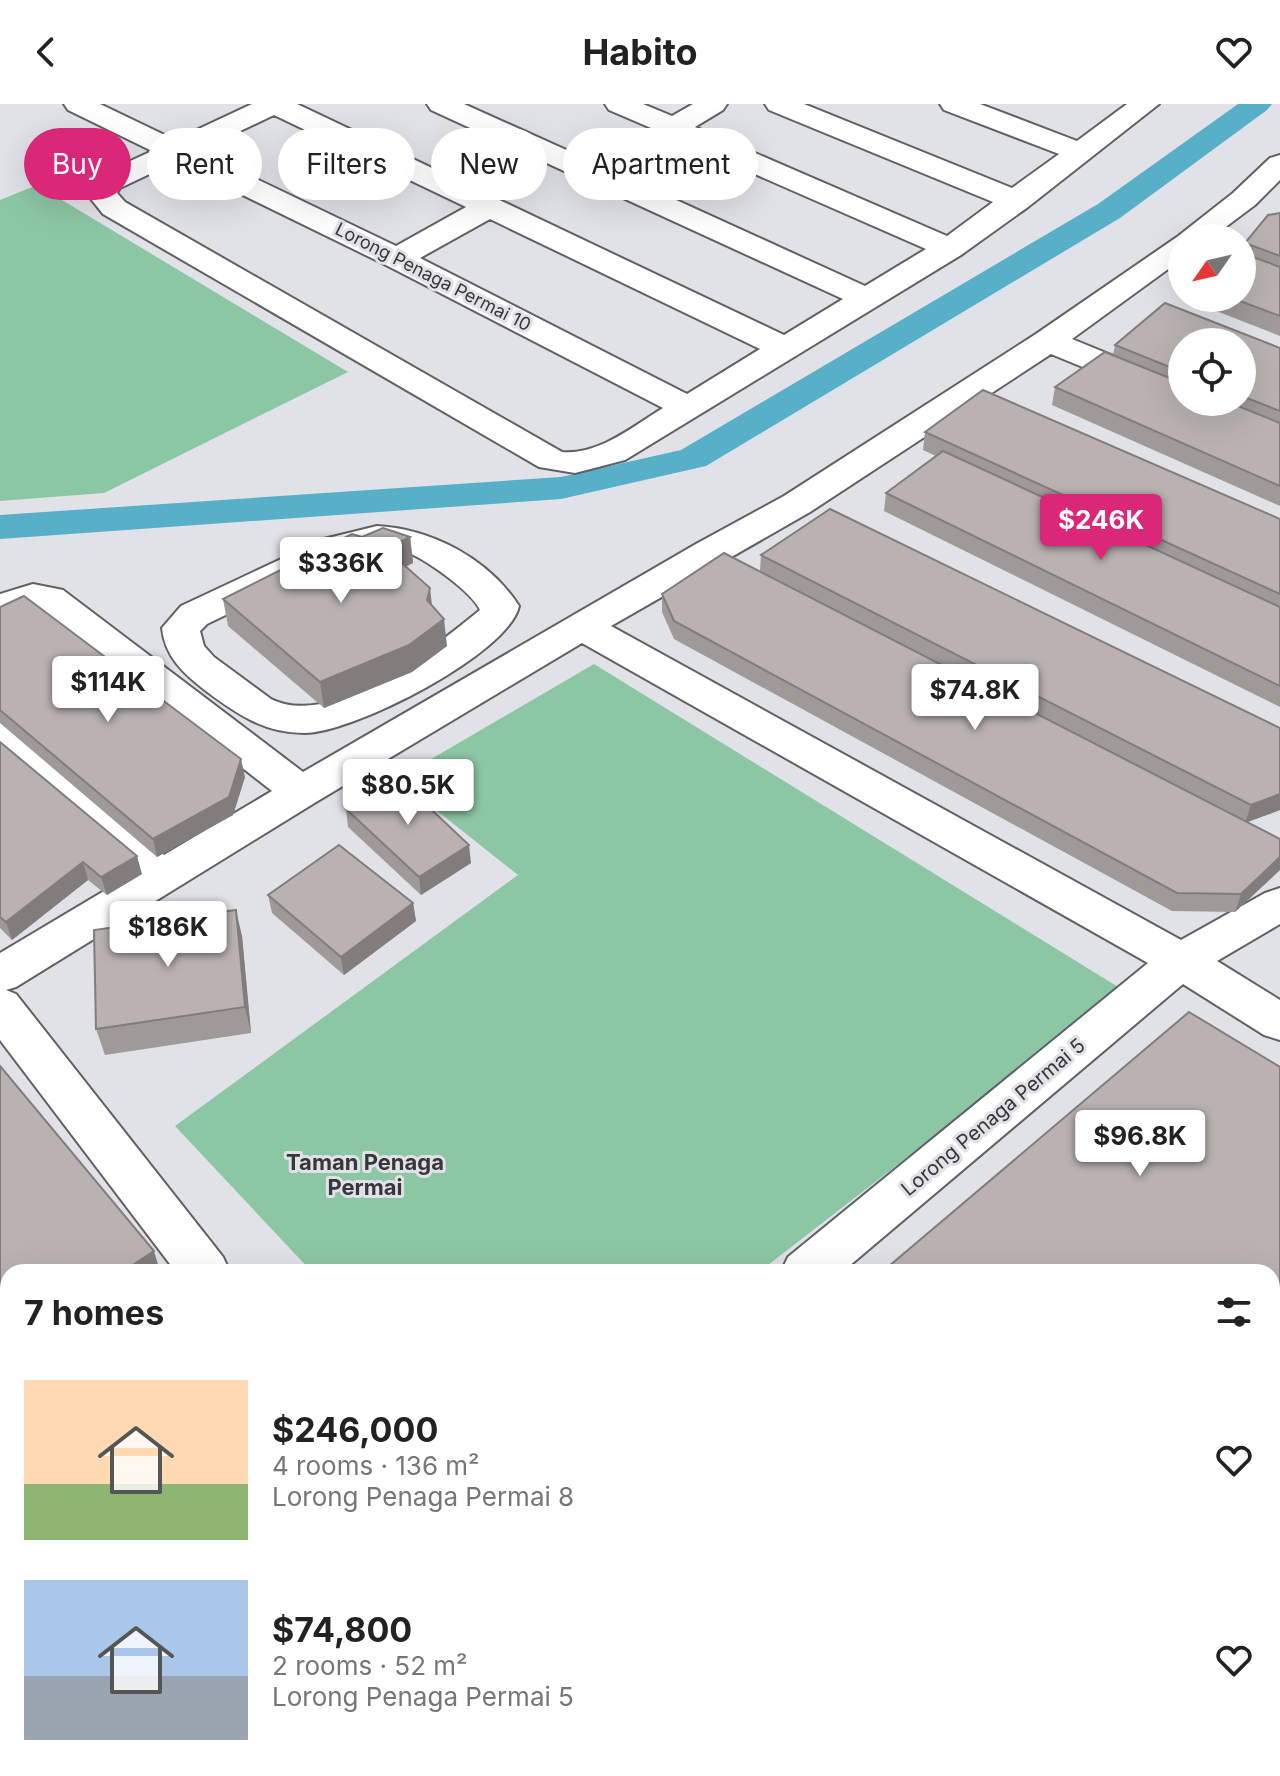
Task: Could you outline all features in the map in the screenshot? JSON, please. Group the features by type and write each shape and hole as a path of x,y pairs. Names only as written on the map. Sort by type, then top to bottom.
{"street":[{"name":"Lorong Penaga Permai 10","path":"78,104 147,137"},
{"path":"224,128 274,104 784,348"},
{"path":"441,104 563,160"},
{"path":"619,104 673,128 713,104"},
{"path":"779,104 1017,201"},
{"path":"954,104 1080,152"},
{"path":"147,164 108,182 102,194 114,208 551,460 568,465 591,462 613,453 950,248 1145,104"},
{"path":"1211,224 1244,199 1280,164"},
{"path":"758,165 950,248"},
{"name":"Lorong Penaga Permai 10","path":"262,192 687,407"},
{"path":"1244,199 1280,212"},
{"path":"651,200 866,298"},
{"path":"397,258 487,208"},
{"path":"0,975 301,792 709,552 797,504 894,440 983,400 1048,341 1129,300 1168,260"},
{"path":"1048,341 1168,390"},
{"path":"894,440 937,460"},
{"path":"797,504 839,526"},
{"path":"377,537 401,538 422,544 491,594 500,606 498,615 435,666 360,706 315,718 282,719 255,709 194,661 181,644 181,628 194,615 337,547 377,537"},
{"path":"709,552 751,574"},
{"path":"0,607 33,596 50,599 301,792"},
{"path":"584,628 1181,961 1280,1022"},
{"path":"435,666 473,691"},
{"path":"0,736 160,876"},
{"name":"Lorong Penaga Permai 5","path":"816,1264 1181,961 1280,904"},
{"path":"0,1006 199,1264"}],"green space":[{"path":"24,190 24,200 62,200 348,372 104,493 0,501 0,200"},
{"path":"594,664 1123,990 769,1264 304,1264 175,1126 518,875 397,779"}],"building":[{"path":"1280,213 1280,256 1256,247 1256,230 1268,215"},
{"path":"1256,258 1280,267 1280,316 1256,307"},
{"path":"1165,303 1168,304 1168,312 1188,312 1229,328 1168,328 1168,366 1115,345"},
{"path":"1256,339 1280,348 1280,411 1256,402"},
{"path":"1105,352 1168,377 1168,416 1256,416 1256,413 1280,423 1280,486 1055,387"},
{"path":"983,390 1280,519 1280,594 925,432"},
{"path":"943,451 1280,607 1280,686 886,493"},
{"path":"830,509 1280,728 1280,794 1251,805 761,555"},
{"path":"383,528 410,537 386,549 430,588 427,600 444,619 409,645 320,682 223,599 352,534 362,537"},
{"path":"724,553 1280,839 1280,857 1241,894 1177,893 674,621 662,594"},
{"path":"24,596 241,759 229,797 153,839 0,710 0,607"},
{"path":"0,742 137,856 101,877 83,862 6,922 0,917"},
{"path":"398,778 469,845 419,877 346,809"},
{"path":"339,845 413,903 341,957 268,895"},
{"path":"236,910 245,1007 96,1029 94,930"},
{"path":"1189,1012 1280,1067 1280,1264 891,1264"},
{"path":"0,1066 154,1251 134,1264 0,1264"}],"waterway":[{"path":"0,527 561,488 693,458 1109,211 1257,104"}],"district":[{"name":"Taman Penaga Permai","path":"365,1174"}]}
